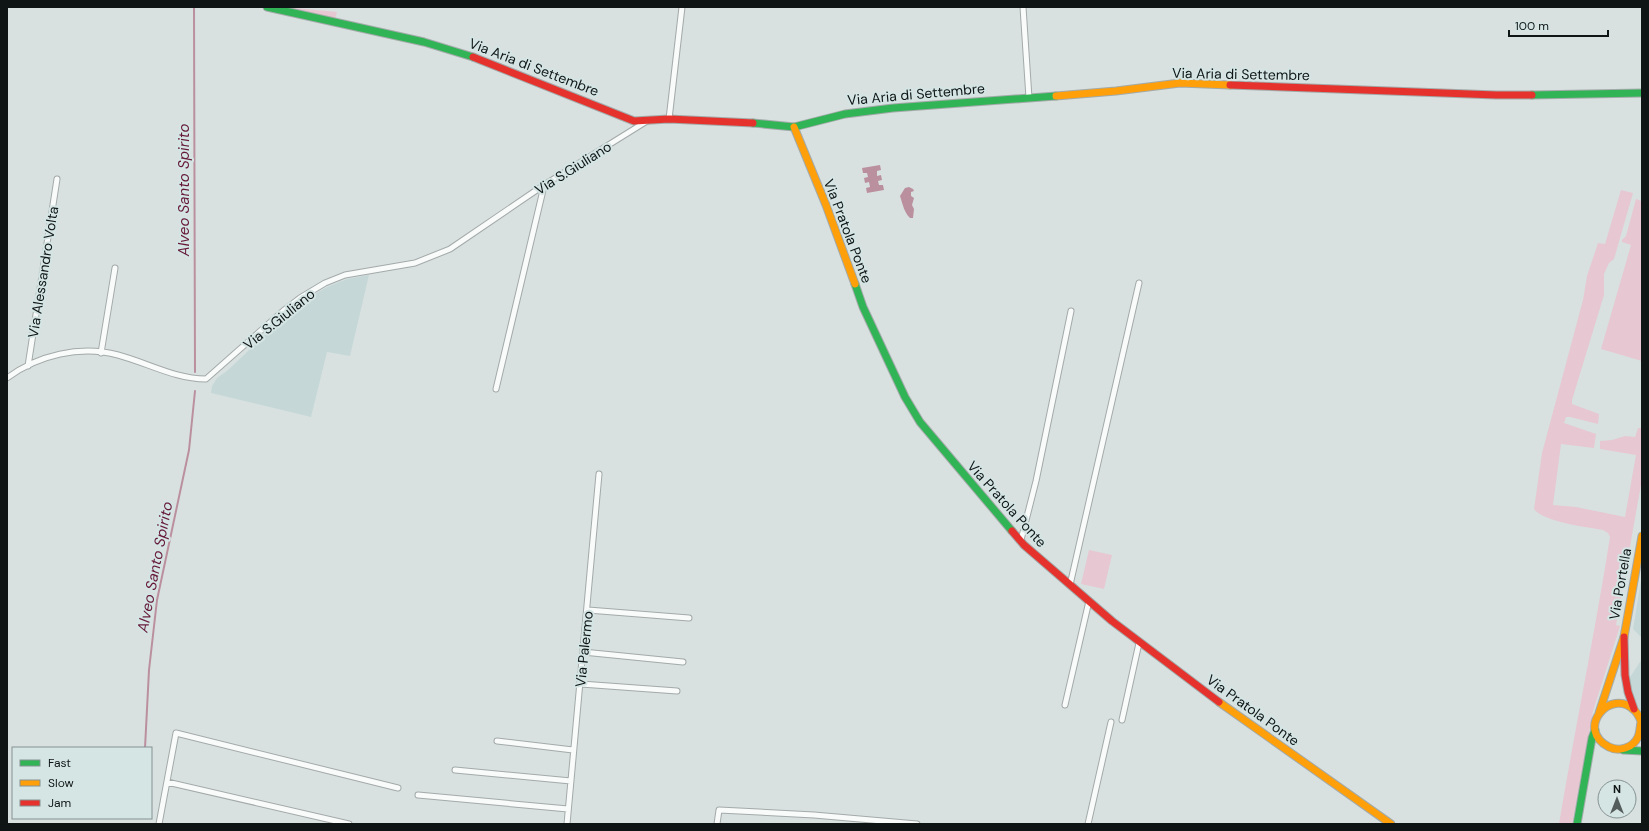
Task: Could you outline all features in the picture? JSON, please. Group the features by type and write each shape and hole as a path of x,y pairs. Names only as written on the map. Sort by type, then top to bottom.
{"street":[{"name":"Via Aria di Settembre","path":"267,7 424,42 467,54 516,72 634,121 669,119 782,125 794,127 845,114 962,102 1116,92 1180,83 1496,95 1642,93"},
{"path":"669,119 682,7"},
{"path":"1023,7 1029,98"},
{"name":"Via S.Giuliano","path":"7,378 39,360 59,354 76,352 118,355 179,377 206,380 283,311 300,298 325,283 345,275 415,263 450,249 544,185 647,121"},
{"name":"Via Pratola Ponte","path":"794,127 826,205 863,308 905,397 920,422 956,467 1021,540 1070,585 1139,643 1391,824"},
{"name":"Via Alessandro Volta","path":"28,366 57,179"},
{"path":"496,389 544,185"},
{"path":"100,353 115,268"},
{"path":"1070,585 1139,283"},
{"path":"1021,540 1036,481 1071,311"},
{"name":"Via Palermo","path":"567,824 573,750 588,610 599,474"},
{"name":"Via Portella","path":"1577,824 1596,719 1624,637 1642,536"},
{"path":"1065,706 1089,601"},
{"path":"588,610 689,618"},
{"name":"Via Portella","path":"1621,750 1634,744 1639,738 1642,723 1634,710 1625,682 1624,662 1626,644 1624,637"},
{"path":"1122,720 1139,643"},
{"path":"583,652 683,662"},
{"path":"581,684 677,691"},
{"path":"1599,713 1603,708 1612,704 1627,705 1634,710"},
{"path":"1088,824 1111,722"},
{"path":"1595,730 1600,742 1612,750 1642,752"},
{"path":"159,824 176,733 398,788"},
{"path":"497,741 573,750"},
{"path":"455,770 571,781"},
{"path":"167,782 350,824"},
{"path":"418,795 568,809"},
{"path":"717,824 719,810 814,815 918,824"}],"shaded area":[{"path":"276,7 284,7 337,12 335,19"},
{"path":"880,165 881,170 877,171 877,176 881,175 882,180 878,181 879,185 883,185 884,190 867,193 866,188 870,187 869,182 865,183 864,178 868,177 867,173 863,173 862,168"},
{"path":"909,187 914,191 911,192 911,196 914,198 912,205 914,209 913,218 910,218 906,213 900,196 905,188"},
{"path":"1621,190 1633,193 1614,259 1609,263 1604,274 1604,295 1572,400 1572,404 1599,414 1598,424 1570,417 1566,417 1564,423 1596,434 1594,448 1561,444 1553,505 1576,507 1625,517 1636,455 1600,449 1600,441 1612,440 1625,436 1635,437 1638,428 1642,428 1642,479 1616,625 1620,626 1593,711 1572,824 1559,824 1610,537 1608,533 1603,530 1556,521 1539,514 1534,509 1542,453 1583,300 1587,276 1598,243 1605,244"},
{"path":"1636,199 1642,201 1642,361 1601,349 1631,245 1622,242 1622,240 1626,236"},
{"path":"369,275 350,356 327,352 311,417 211,393 212,386 217,378 228,370 286,315 303,301 327,287 347,279"},
{"path":"1089,550 1112,555 1104,589 1081,584"},
{"path":"1642,574 1642,642 1641,637 1633,629"},
{"path":"1642,659 1642,713 1635,702 1629,681"}],"waterway":[{"name":"Alveo Santo Spirito","path":"194,7 195,372"},
{"name":"Alveo Santo Spirito","path":"145,747 149,670 157,600 189,450 195,391"}],"traffic: fast":[{"path":"267,7 424,42 473,57"},
{"path":"1532,95 1642,93"},
{"path":"753,123 794,127 845,114 893,108 1056,96"},
{"path":"855,284 863,307 905,397 920,422 1012,531"},
{"path":"1577,824 1592,738 1595,730"},
{"path":"1623,750 1642,751"}],"traffic: slow":[{"path":"1056,96 1116,91 1180,83 1230,85"},
{"path":"794,127 826,205 855,284"},
{"path":"1599,713 1624,637 1642,536"},
{"path":"1219,702 1391,824"},
{"path":"1641,722 1636,741 1633,744 1621,749 1609,747 1599,739 1595,730 1595,721 1600,713 1607,707 1615,704 1625,704 1634,710 1638,714 1642,723"}],"traffic: jam":[{"path":"473,57 634,121 669,119 753,123"},
{"path":"1230,85 1532,95"},
{"path":"1012,531 1024,545 1112,621 1219,702"},
{"path":"1624,637 1625,675 1628,692 1634,709"}]}
